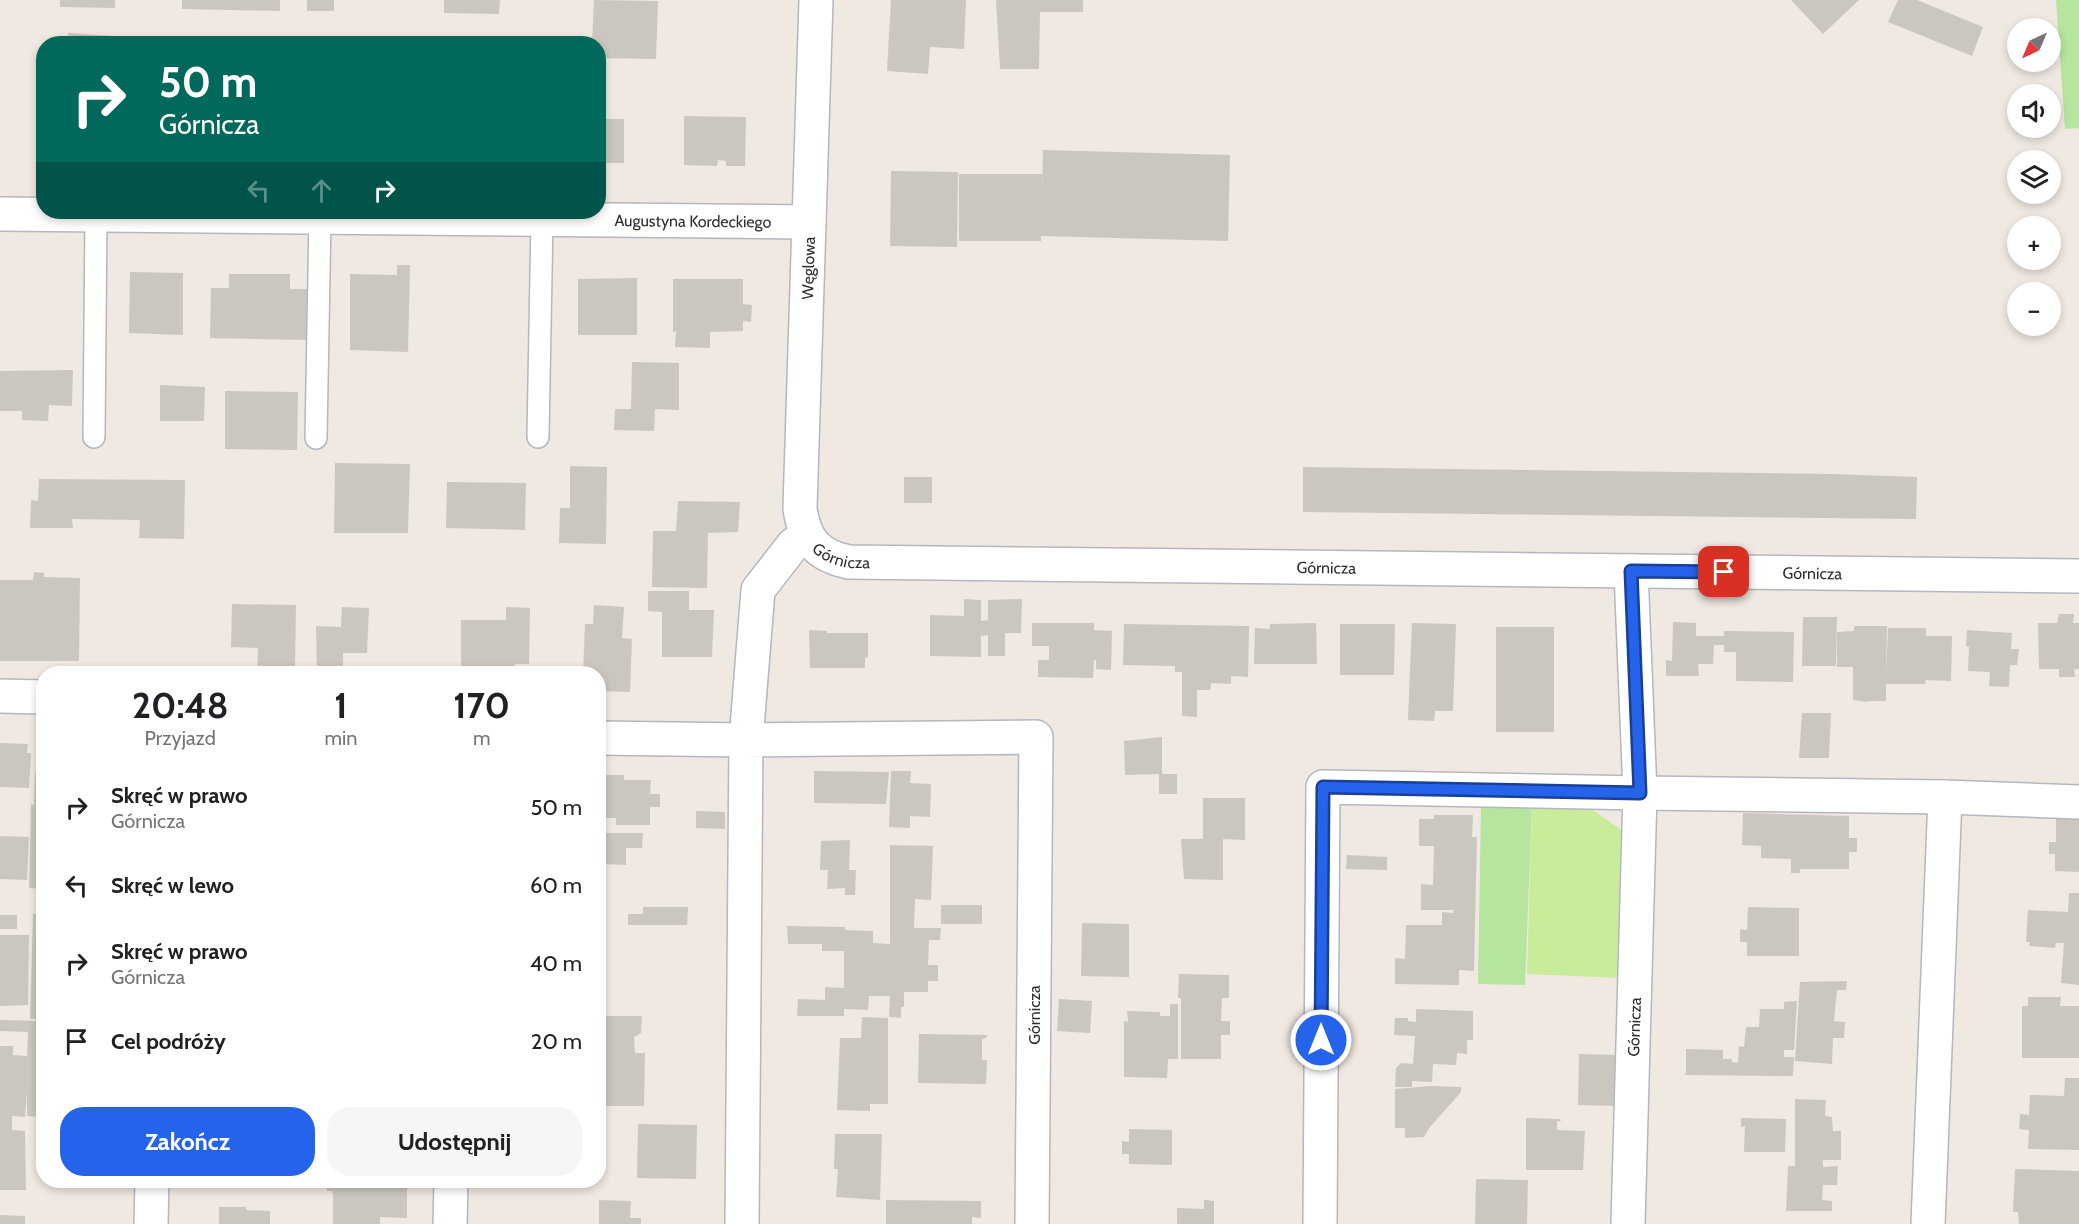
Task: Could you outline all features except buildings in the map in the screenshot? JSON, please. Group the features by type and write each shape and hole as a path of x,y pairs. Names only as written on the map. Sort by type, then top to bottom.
{"street":[{"name":"Węglowa","path":"807,535 800,508 816,0"},
{"name":"Augustyna Kordeckiego","path":"0,213 36,213"},
{"name":"Augustyna Kordeckiego","path":"542,219 809,222"},
{"name":"Górnicza","path":"742,1224 746,740 758,590 794,545 807,535 825,555 849,562 2079,576"},
{"name":"Górnicza","path":"1628,1224 1640,793 1631,571"},
{"path":"0,696 36,697"},
{"name":"Górnicza","path":"606,738 746,740 1036,736 1032,1224"},
{"path":"1320,1224 1323,787 1945,797 2079,802"},
{"path":"1928,1224 1945,797"},
{"path":"151,1224 152,1188"},
{"path":"450,1224 451,1188"}],"lane":[{"path":"94,436 96,219"},
{"path":"316,438 320,219"},
{"path":"538,437 542,219"}],"green space":[{"path":"2056,0 2079,0 2079,128 2065,129 2061,72 2061,18 2057,18"},
{"path":"1481,806 1532,806 1525,985 1478,984"},
{"path":"1532,806 1587,806 1627,834 1622,978 1527,974"}],"route":[{"path":"1321,1040 1323,787 1640,793 1631,571 1724,572"}]}
